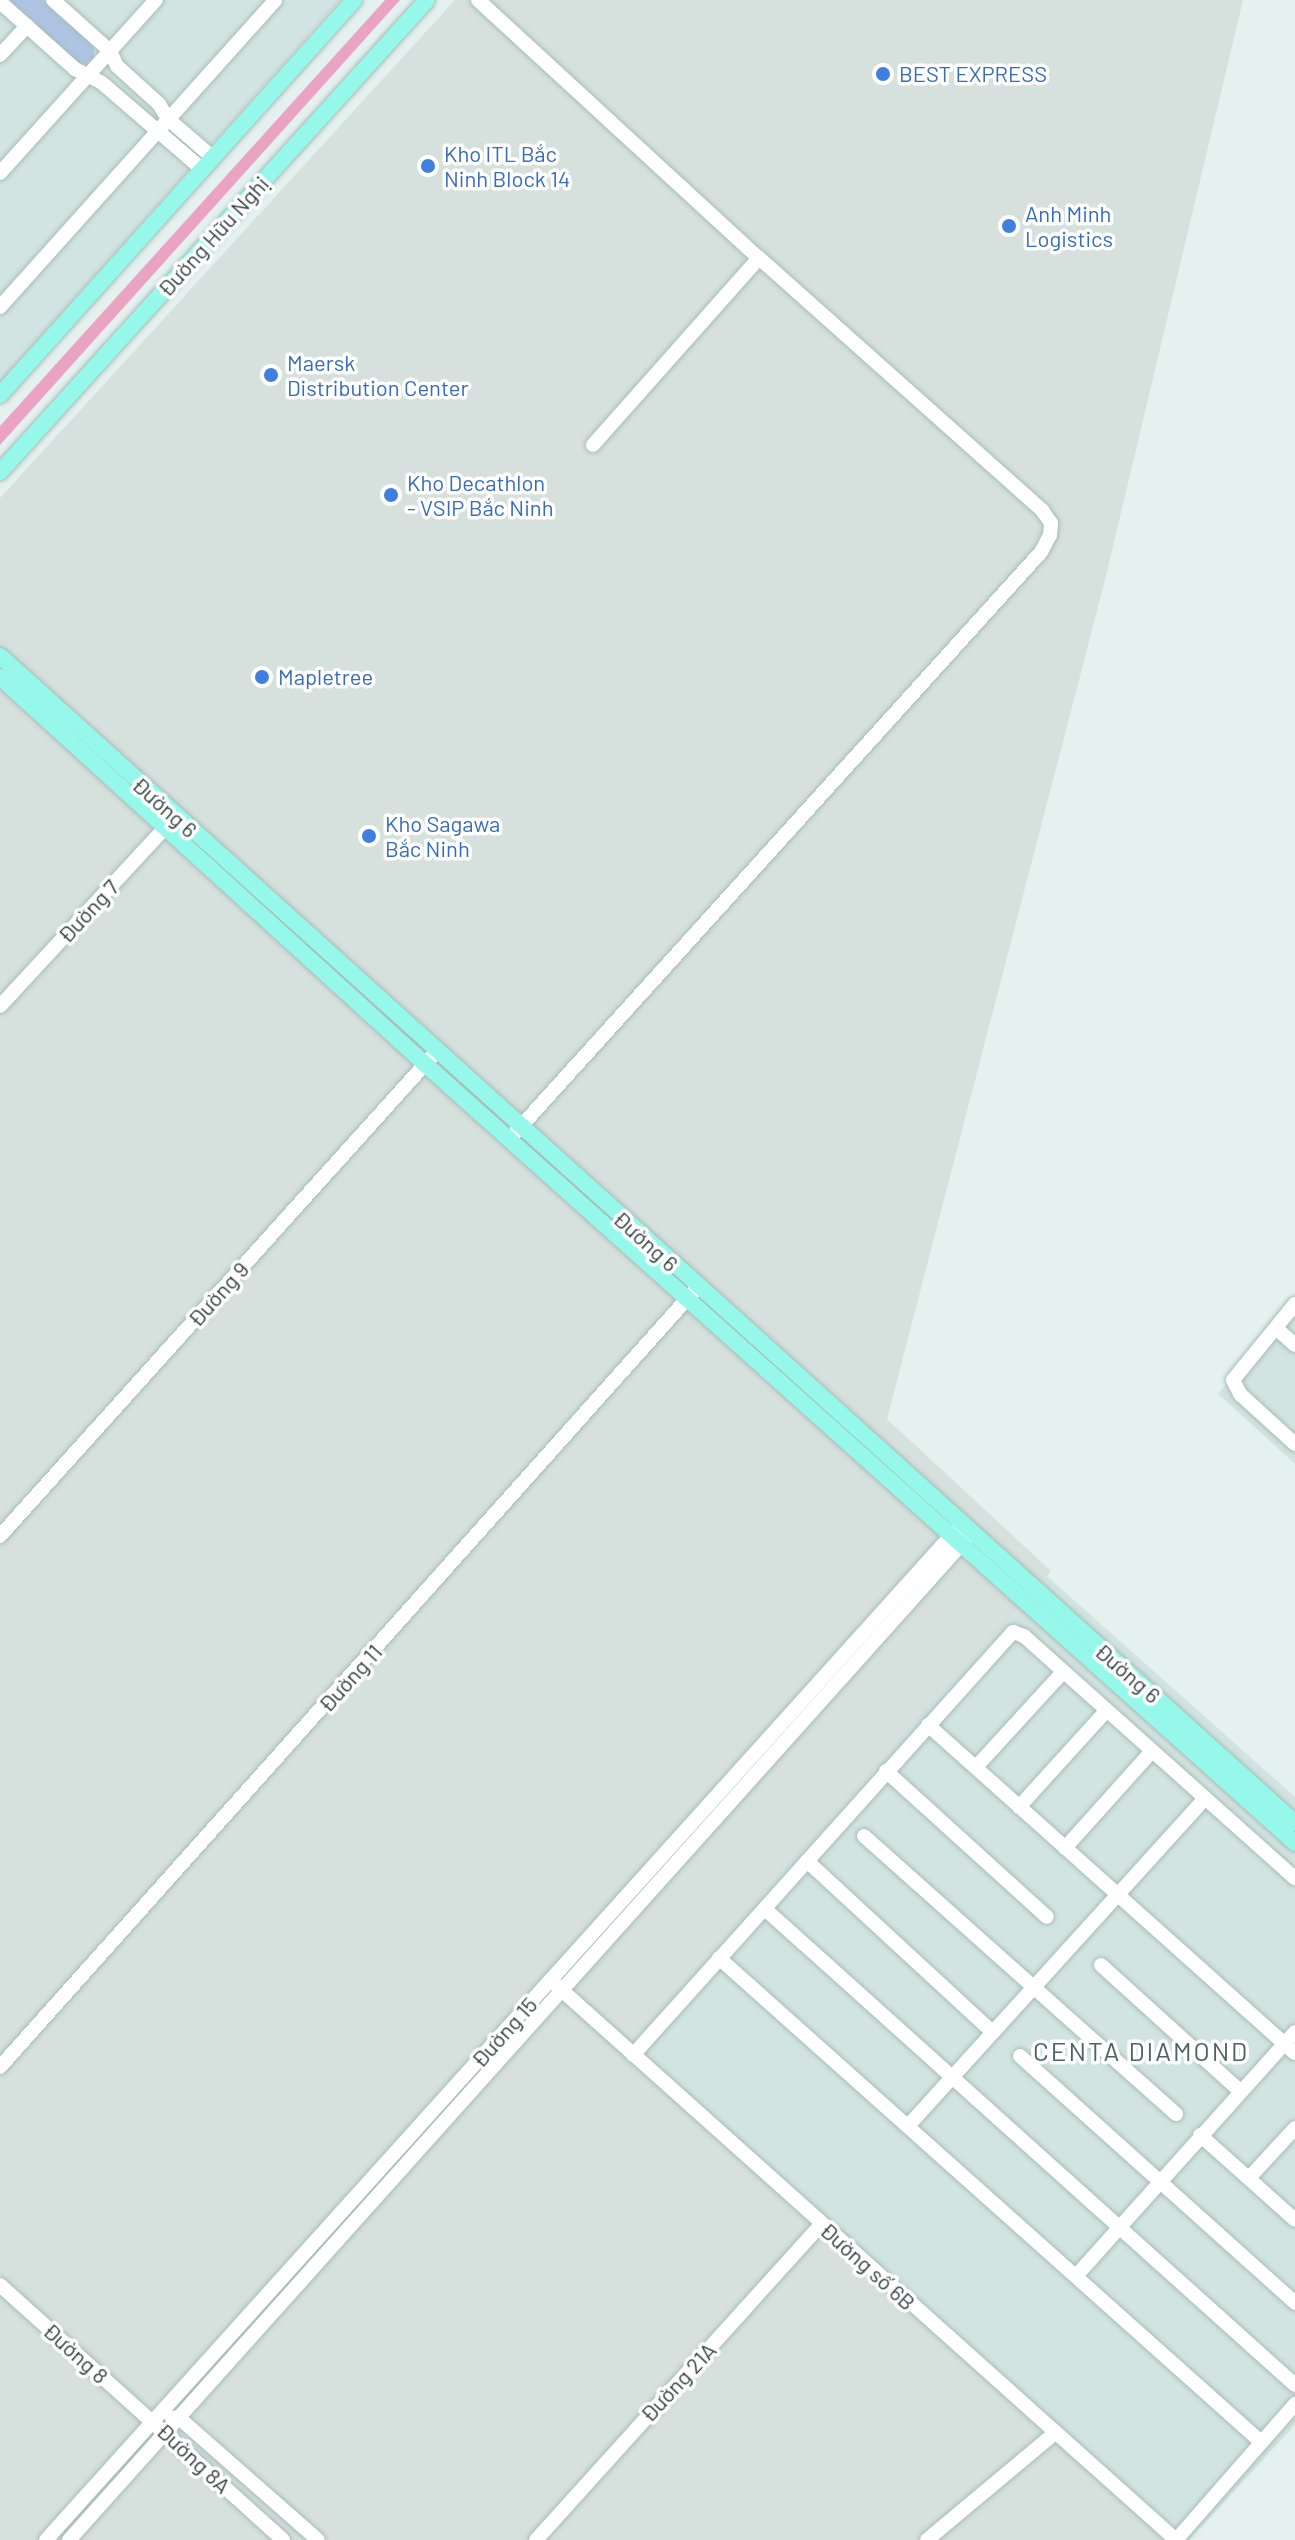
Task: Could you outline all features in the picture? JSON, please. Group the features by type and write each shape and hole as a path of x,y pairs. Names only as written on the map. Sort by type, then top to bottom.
{"main road":[{"path":"0,395 354,0"},
{"name":"Đường Hữu Nghị","path":"0,472 427,0"},
{"name":"Đường 6","path":"0,656 170,822"},
{"name":"Đường 6","path":"0,677 170,822 693,1292 961,1534 1295,1843"},
{"name":"Đường 6","path":"961,1534 1295,1823"}],"street":[{"path":"53,0 110,51 117,66 159,104 163,125"},
{"path":"0,173 156,0"},
{"path":"0,307 275,0"},
{"path":"478,0 759,258 1042,510 1051,523 1050,535 1030,564 515,1134"},
{"path":"0,2 88,76 163,125 207,163"},
{"path":"0,55 27,26"},
{"path":"593,445 759,258"},
{"name":"Đường 7","path":"0,1006 170,822"},
{"name":"Đường 9","path":"0,1536 430,1058"},
{"name":"Đường 11","path":"0,2067 693,1292"},
{"path":"1295,1304 1233,1380 1240,1394 1295,1444"},
{"path":"1276,1328 1295,1345"},
{"name":"Đường 15","path":"69,2540 556,1985 961,1534"},
{"path":"633,2055 1013,1632 1024,1636 1295,1878"},
{"path":"976,1767 1063,1672"},
{"path":"1019,1807 1106,1711"},
{"path":"928,1725 1065,1848 1292,2043 1240,2091 1076,2276"},
{"path":"1065,1848 1152,1751"},
{"path":"886,1771 1047,1917"},
{"path":"908,2126 1205,1798"},
{"path":"864,1836 1176,2114"},
{"path":"807,1861 992,2032"},
{"path":"765,1909 1295,2385"},
{"path":"719,1958 1261,2442"},
{"path":"1101,1965 1240,2091"},
{"name":"Đường 15","path":"46,2540 556,1985"},
{"name":"Đường số 6B","path":"556,1985 1176,2540"},
{"path":"1020,2056 1295,2303"},
{"path":"1249,2178 1295,2128"},
{"path":"1200,2135 1294,2218"},
{"name":"Đường 21A","path":"536,2540 822,2224"},
{"name":"Đường 8","path":"0,2285 152,2422"},
{"path":"1176,2540 1295,2404"},
{"name":"Đường 8A","path":"152,2422 178,2417 318,2540"},
{"name":"Đường 8A","path":"152,2422 283,2540"},
{"path":"927,2540 1055,2433"}],"shaded area":[{"path":"0,0 340,0 0,382"},
{"path":"6,0 44,0 94,47 94,57 86,64 79,63"},
{"path":"385,0 400,0 0,445 0,426"},
{"path":"455,0 1243,0 1105,580 887,1419 1051,1571 626,2051 1170,2540 0,2540 0,498"},
{"path":"1295,1300 1295,1464 1218,1394"},
{"name":"CENTA DIAMOND","path":"1047,1576 1295,1797 1295,2425 1189,2540 557,2002 1022,1604"}],"place":[{"name":"BEST EXPRESS","path":"883,74"},
{"name":"Kho ITL Bắc Ninh Block 14","path":"428,166"},
{"name":"Anh Minh Logistics","path":"1009,226"},
{"name":"Maersk Distribution Center","path":"271,375"},
{"name":"Kho Decathlon - VSIP Bắc Ninh","path":"391,495"},
{"name":"Mapletree","path":"262,677"},
{"name":"Kho Sagawa Bắc Ninh","path":"369,836"}],"district":[{"name":"CENTA DIAMOND","path":"1141,2051"}]}
